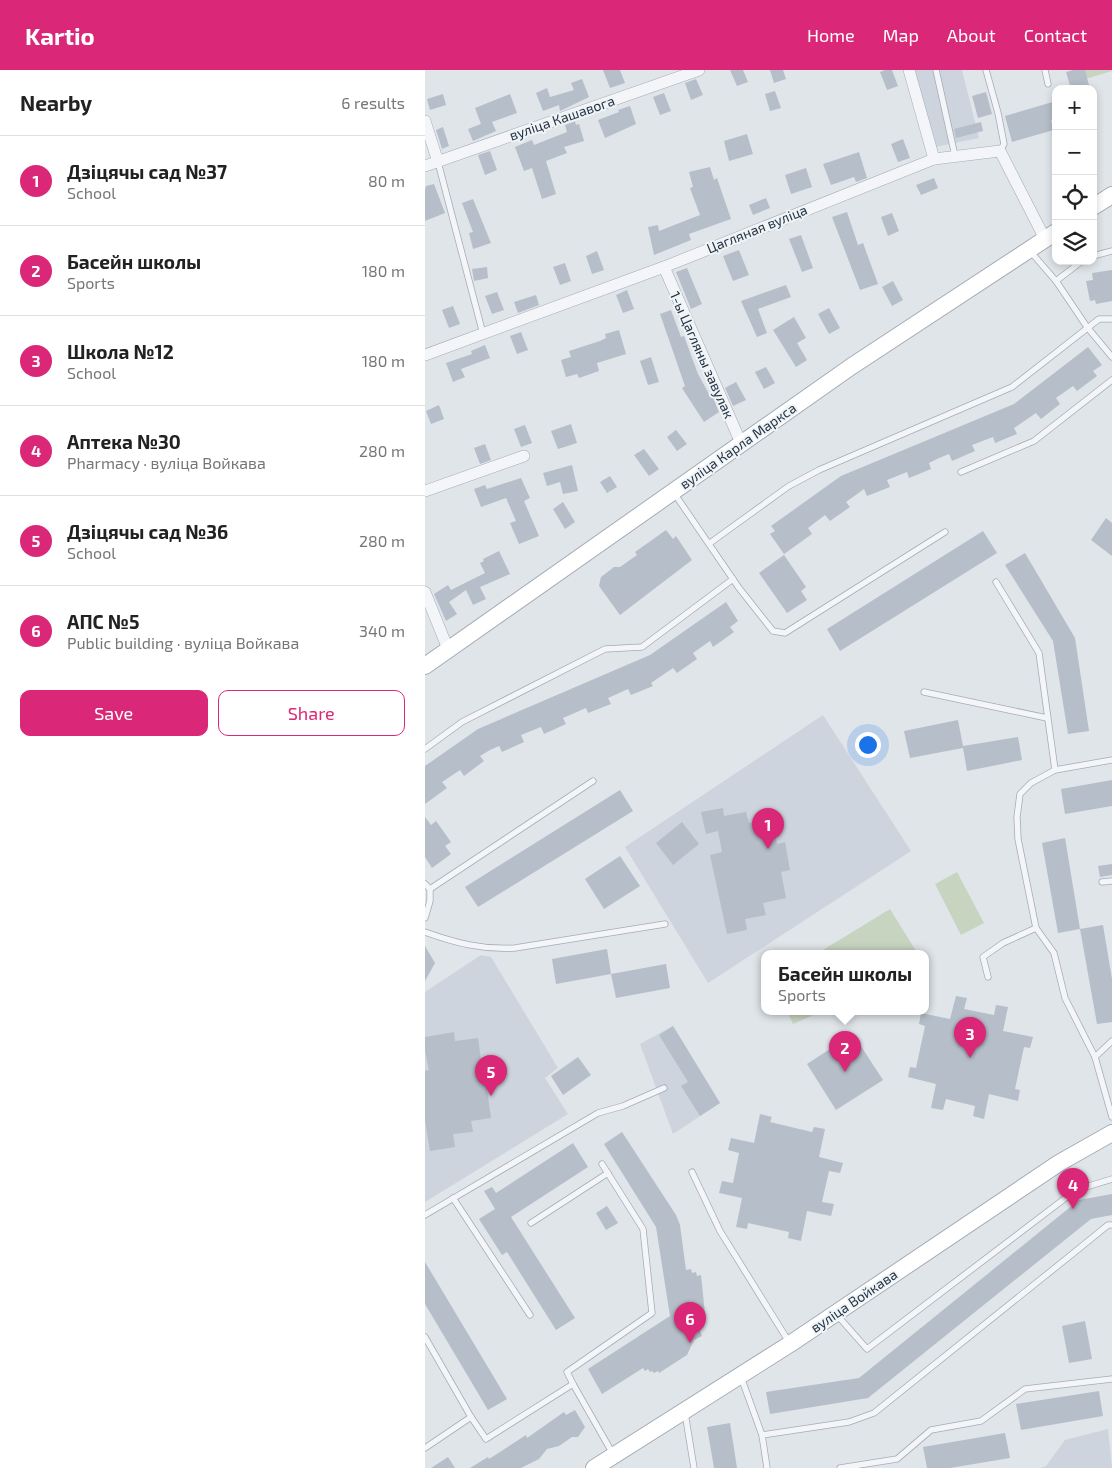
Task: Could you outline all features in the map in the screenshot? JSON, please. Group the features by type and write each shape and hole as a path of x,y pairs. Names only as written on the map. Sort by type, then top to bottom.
{"main road":[{"path":"1097,204 1112,195"},
{"name":"вуліца Карла Маркса","path":"425,666 852,366 1050,236"},
{"name":"вуліца Войкава","path":"594,1468 790,1344 1059,1163 1112,1133"}],"street":[{"name":"вуліца Кашавога","path":"425,166 699,70"},
{"path":"909,70 935,159"},
{"path":"425,120 438,162"},
{"path":"1000,151 1050,236"},
{"name":"Цагляная вуліца","path":"425,355 663,267 935,159 1000,151"},
{"name":"1-ы Цагляны завулак","path":"663,267 741,443"},
{"path":"425,491 524,456"},
{"path":"425,592 448,650"}],"lane":[{"path":"936,70 955,156"},
{"path":"985,70 998,113 1004,144 1000,151"},
{"path":"1045,70 1049,84"},
{"path":"438,162 483,334"},
{"path":"1029,249 1056,281 1087,328 1112,357"},
{"path":"1097,255 1112,251"},
{"path":"1056,281 1077,265"},
{"path":"710,543 789,486 819,470 1012,387 1099,319 1112,319"},
{"path":"961,472 1034,441 1112,380"},
{"path":"673,491 733,579 773,631 785,633 945,532"},
{"path":"425,748 462,722 605,649 641,647 733,579"},
{"path":"996,582 1039,653 1055,770"},
{"path":"924,692 1047,718"},
{"path":"1112,760 1055,770 1031,782 1020,794 1017,817 1018,839 1036,928 1054,953 1065,998 1095,1057 1112,1117"},
{"path":"431,889 593,781"},
{"path":"1102,882 1112,881"},
{"path":"425,884 431,889"},
{"path":"425,918 431,889"},
{"path":"425,932 463,945 493,950 665,924"},
{"path":"988,977 983,957 1003,943 1036,928"},
{"path":"1095,1057 1112,1041"},
{"path":"425,1215 598,1113 623,1106 664,1088"},
{"path":"602,1164 643,1229 652,1312 567,1372 614,1456"},
{"path":"692,1172 720,1231 790,1344"},
{"path":"531,1223 608,1173"},
{"path":"835,1314 867,1349 1076,1190 1112,1180"},
{"path":"453,1198 530,1315"},
{"path":"762,1435 849,1422 874,1413 1082,1246 1112,1225"},
{"path":"425,1337 471,1417 486,1438 573,1384"},
{"path":"740,1375 762,1435 767,1468"},
{"path":"840,1468 897,1459 931,1430 981,1421 1025,1389 1112,1379"},
{"path":"685,1410 694,1468"},
{"path":"425,1448 471,1417"}],"shaded area":[{"path":"915,70 962,70 979,138 935,147"},
{"path":"823,715 911,851 708,983 625,847"},
{"path":"481,955 491,957 558,1068 545,1078 568,1114 425,1202 425,992"},
{"path":"673,1026 720,1103 673,1134 640,1044"},
{"path":"1108,1429 1112,1468 1040,1468 1046,1466 1065,1440"}],"green space":[{"path":"1079,70 1112,70 1112,71 1082,80"},
{"path":"957,872 984,923 961,935 935,884"},
{"path":"890,909 915,950 823,950"},
{"path":"789,1015 814,1015 793,1024"}],"building":[{"path":"603,70 620,70 625,83 610,88"},
{"path":"730,70 743,70 748,82 737,86"},
{"path":"770,70 783,70 786,79 774,83"},
{"path":"892,70 898,86 887,90 880,72"},
{"path":"1085,70 1089,85 1070,85 1066,72"},
{"path":"582,79 589,97 560,111 559,105 543,111 536,93 547,88 550,97 574,90 571,83"},
{"path":"696,79 703,95 691,100 685,83"},
{"path":"775,91 781,108 770,111 765,94"},
{"path":"986,92 992,114 978,118 972,96"},
{"path":"664,93 671,111 660,115 653,97"},
{"path":"443,94 446,105 430,110 427,99"},
{"path":"510,94 517,113 492,122 496,131 473,141 468,129 481,124 475,108"},
{"path":"1052,102 1052,131 1012,142 1005,116"},
{"path":"630,106 636,124 605,138 598,120"},
{"path":"575,121 576,125 579,124 584,141 564,147 567,153 546,161 556,194 542,199 532,168 524,171 515,147 532,140 534,145 567,132 565,125"},
{"path":"981,122 983,131 956,138 954,129"},
{"path":"443,127 449,146 442,149 436,130"},
{"path":"747,134 753,154 729,161 724,141"},
{"path":"903,139 910,158 898,162 891,144"},
{"path":"490,151 497,170 485,175 478,155"},
{"path":"859,152 867,178 856,182 854,177 831,185 823,164"},
{"path":"710,167 714,180 717,178 731,219 689,234 691,240 654,255 648,227 658,225 659,231 700,215 690,188 693,187 689,172"},
{"path":"806,168 812,187 791,194 785,175"},
{"path":"934,178 938,188 921,195 916,185"},
{"path":"434,184 445,213 425,221 425,190 426,186"},
{"path":"766,198 770,208 753,215 749,205"},
{"path":"473,199 491,243 473,249 469,233 473,232 462,203"},
{"path":"847,212 858,245 863,243 878,284 860,290 832,217"},
{"path":"892,213 899,231 888,236 881,217"},
{"path":"801,235 813,268 802,272 789,239"},
{"path":"739,250 749,275 733,281 723,256"},
{"path":"597,251 604,270 592,274 586,256"},
{"path":"565,263 571,281 560,285 553,267"},
{"path":"487,267 488,278 474,281 472,269"},
{"path":"687,268 702,304 691,309 676,272"},
{"path":"1112,270 1112,301 1096,304 1095,300 1090,301 1086,281 1093,280 1092,273"},
{"path":"893,281 903,300 892,306 882,287"},
{"path":"786,285 791,297 758,309 767,333 757,337 741,301"},
{"path":"627,290 634,309 623,313 616,295"},
{"path":"497,292 504,310 492,314 485,296"},
{"path":"536,295 539,305 518,313 514,302"},
{"path":"453,306 460,324 449,328 442,310"},
{"path":"829,308 840,328 829,334 818,314"},
{"path":"671,310 681,337 684,336 698,374 710,396 712,395 719,412 704,422 682,388 685,386 660,314"},
{"path":"794,317 806,338 797,343 807,360 796,367 773,330"},
{"path":"619,330 626,354 597,363 599,371 579,378 577,374 566,377 561,360 571,357 569,351 600,341 606,338 605,334"},
{"path":"521,332 528,350 517,354 510,336"},
{"path":"485,345 490,358 461,369 465,377 453,382 446,363 472,354 471,351"},
{"path":"1088,347 1102,365 1093,371 1097,376 1077,391 1073,386 1056,398 1060,404 1041,419 1036,413 1014,428 1017,434 995,443 993,437 972,445 975,451 952,461 949,454 939,458 929,463 931,469 909,478 907,472 887,480 890,487 867,496 864,489 846,502 850,507 830,521 825,515 808,528 812,534 784,554 770,534 775,531 771,526 841,476 1014,404"},
{"path":"651,357 659,382 648,385 640,361"},
{"path":"766,367 775,383 764,389 755,372"},
{"path":"736,382 746,400 733,406 725,388"},
{"path":"439,405 444,419 431,424 426,411"},
{"path":"571,424 577,443 558,449 551,431"},
{"path":"525,425 532,443 521,447 514,429"},
{"path":"676,430 687,444 677,451 667,437"},
{"path":"485,444 491,460 480,464 474,448"},
{"path":"644,449 659,469 649,476 634,455"},
{"path":"572,465 578,491 563,494 560,482 547,486 543,473"},
{"path":"610,476 617,487 607,493 600,482"},
{"path":"521,478 530,498 524,501 539,536 519,544 510,523 516,521 506,498 481,507 474,489 485,485 487,489"},
{"path":"563,502 575,522 565,529 553,509"},
{"path":"1106,518 1112,523 1112,556 1091,540"},
{"path":"666,530 673,539 676,536 692,560 620,615 599,586 601,577 614,567 620,567 637,555 635,552"},
{"path":"983,531 997,553 840,651 827,629"},
{"path":"499,551 510,574 480,587 486,599 473,605 466,590 449,602 457,614 446,621 434,594 448,585 451,590 485,573 480,563 484,561 483,559"},
{"path":"1025,553 1075,638 1089,731 1068,734 1053,641 1005,565"},
{"path":"784,555 806,587 801,591 807,600 787,613 759,573"},
{"path":"726,602 738,621 730,627 734,632 713,647 710,641 693,653 697,659 677,673 673,668 651,683 653,686 631,695 628,689 608,698 611,704 588,713 586,708 563,718 566,724 544,734 541,727 521,735 524,742 502,752 499,746 490,750 480,756 484,761 464,776 460,770 442,782 447,788 425,804 425,766 478,729 650,655"},
{"path":"958,720 963,746 1018,737 1022,760 967,771 963,748 910,758 904,731"},
{"path":"1112,780 1112,806 1065,814 1061,789"},
{"path":"620,790 633,811 478,907 465,887"},
{"path":"723,808 724,816 746,812 749,823 772,818 777,844 785,842 790,870 781,872 786,898 763,903 766,915 745,919 747,930 727,934 710,855 722,852 718,831 706,834 701,812"},
{"path":"425,817 431,825 436,821 451,842 445,846 451,854 432,868 425,857"},
{"path":"682,822 699,844 673,865 656,843"},
{"path":"1065,838 1080,929 1058,933 1042,843"},
{"path":"620,856 640,886 604,909 585,879"},
{"path":"1112,864 1112,875 1100,877 1098,866"},
{"path":"1103,925 1112,979 1112,1022 1097,1024 1080,929"},
{"path":"425,946 435,963 425,981"},
{"path":"607,949 611,974 556,984 552,959"},
{"path":"666,964 670,988 616,998 611,974"},
{"path":"956,996 967,998 964,1009 994,1015 996,1005 1008,1007 1003,1031 1033,1037 1030,1048 1024,1047 1015,1089 1020,1090 1018,1101 989,1094 984,1119 973,1116 975,1106 946,1099 943,1110 931,1108 936,1084 908,1077 910,1067 916,1068 925,1026 919,1024 921,1015 950,1019"},
{"path":"673,1026 720,1103 700,1116 681,1086 688,1082 659,1035"},
{"path":"454,1032 455,1041 478,1038 482,1067 493,1065 496,1088 487,1089 491,1118 471,1121 473,1132 453,1134 455,1147 430,1151 425,1121 425,1071 429,1070 425,1051 425,1037"},
{"path":"853,1034 883,1080 836,1110 807,1064"},
{"path":"578,1057 591,1075 563,1095 551,1076"},
{"path":"760,1114 772,1117 770,1122 812,1132 814,1127 825,1129 819,1157 843,1163 840,1173 829,1171 822,1202 834,1204 831,1216 807,1211 801,1241 788,1238 789,1232 748,1223 747,1229 736,1227 742,1198 719,1193 722,1181 733,1183 739,1153 728,1150 731,1138 754,1143"},
{"path":"622,1132 676,1215 680,1225 686,1270 691,1269 692,1273 696,1272 697,1276 701,1275 705,1314 699,1328 702,1336 694,1340 687,1355 659,1373 658,1371 650,1372 648,1369 645,1371 643,1368 602,1394 588,1369 670,1316 656,1227 604,1144"},
{"path":"573,1143 588,1167 511,1217 575,1318 556,1330 507,1252 502,1255 479,1219 495,1209 484,1191 492,1187 496,1193"},
{"path":"1112,1194 1112,1215 1091,1219 868,1398 770,1414 766,1392 859,1378 1079,1200"},
{"path":"607,1206 618,1223 606,1230 596,1213"},
{"path":"425,1262 507,1399 488,1410 425,1304"},
{"path":"1085,1321 1092,1359 1069,1363 1062,1326"},
{"path":"1099,1391 1103,1416 1021,1430 1016,1404"},
{"path":"575,1410 585,1427 578,1437 572,1437 559,1446 547,1449 539,1459 521,1468 470,1468 488,1457 489,1459 526,1435 527,1438 564,1412 566,1415"},
{"path":"730,1423 737,1468 714,1468 707,1427"},
{"path":"1005,1433 1010,1458 950,1468 927,1468 923,1447"},
{"path":"448,1457 455,1468 431,1468"}],"place":[{"name":"Дзіцячы сад №37","path":"768,849"},
{"name":"Школа №12","path":"970,1058"},
{"name":"Басейн школы","path":"845,1072"},
{"name":"Дзіцячы сад №36","path":"491,1096"},
{"name":"Аптека №30","path":"1073,1209"},
{"name":"АПС №5","path":"690,1343"}]}
